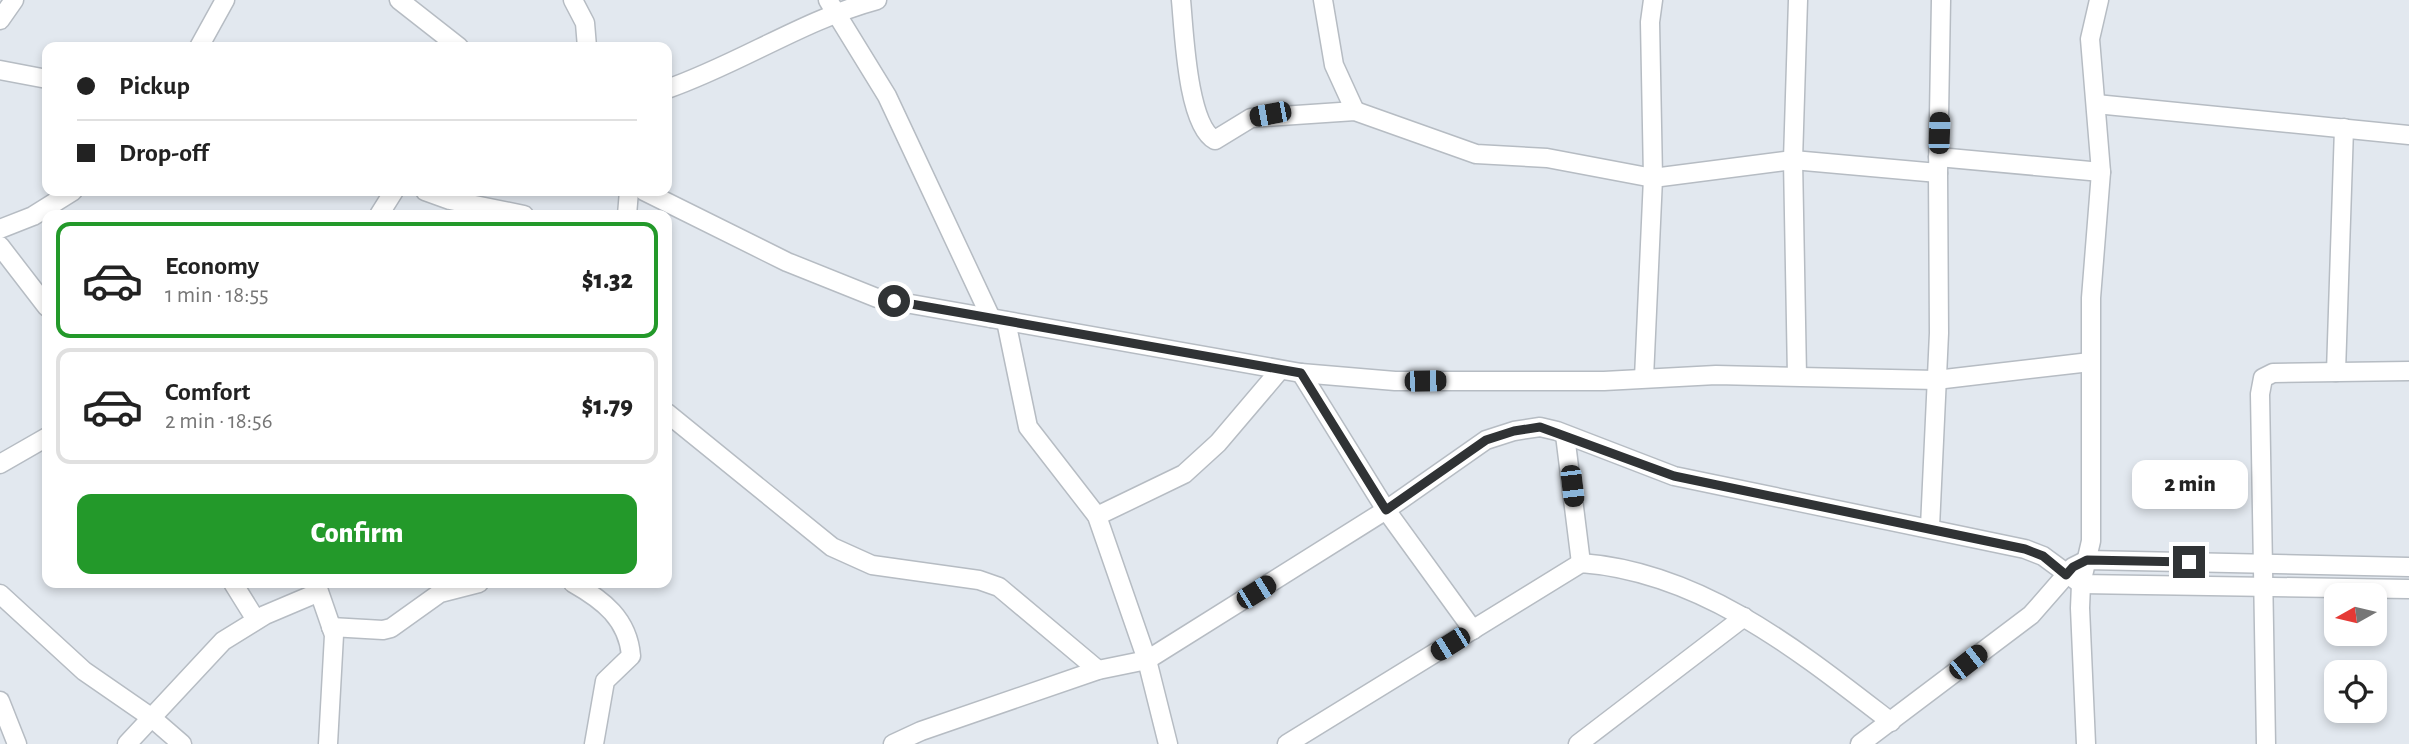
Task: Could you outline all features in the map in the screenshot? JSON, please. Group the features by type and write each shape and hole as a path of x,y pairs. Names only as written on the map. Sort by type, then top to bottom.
{"street":[{"path":"0,20 14,0"},
{"path":"202,42 225,0"},
{"path":"399,0 453,42"},
{"path":"573,0 585,23 587,42"},
{"path":"672,87 694,80 832,6 877,0"},
{"path":"1181,0 1189,86 1209,137 1219,139 1251,118 1270,114 1355,111 1476,153 1547,158 1653,178 1793,160 2101,172"},
{"path":"1324,0 1334,65 1355,111"},
{"path":"1644,378 1653,178 1650,22 1653,0"},
{"path":"1797,376 1793,160 1798,0"},
{"path":"1930,527 1939,333 1941,0"},
{"path":"2087,560 2091,541 2091,298 2101,172 2090,39 2099,0"},
{"path":"832,6 887,96 999,320 1028,427 1097,516 1147,660 1168,744"},
{"path":"0,71 42,78"},
{"path":"2096,104 2409,135"},
{"path":"2336,372 2344,128"},
{"path":"43,210 65,196"},
{"path":"439,196 499,210"},
{"path":"654,196 787,262 877,298 1301,373 1395,381 1716,375 1936,380 2090,362"},
{"path":"0,229 42,210"},
{"path":"0,246 42,301"},
{"path":"1097,516 1184,474 1218,443 1280,370"},
{"path":"2266,744 2260,394 2263,378 2273,373 2409,372"},
{"path":"1301,373 1386,510 1473,630"},
{"path":"672,417 832,547 872,565 979,580 999,586 1098,670"},
{"path":"893,744 921,731 1098,670 1147,660 1386,510 1486,440 1514,431 1540,427 1674,476 1930,527 2025,549 2043,556 2074,579 2409,589"},
{"path":"1565,435 1581,563"},
{"path":"0,464 42,441"},
{"path":"2086,744 2073,567 2087,560 2409,567"},
{"path":"1287,744 1581,563 1679,585 1744,617 1817,665 1891,722"},
{"path":"1860,744 2031,615 2074,579"},
{"path":"236,588 256,620"},
{"path":"127,744 223,641 317,588 334,635 328,744"},
{"path":"331,627 383,630 391,628 440,593 460,588"},
{"path":"580,588 622,621 631,647 631,656 605,681 594,744"},
{"path":"0,594 84,671 152,718 182,744"},
{"path":"1578,744 1744,617"},
{"path":"0,701 17,744"}],"route":[{"path":"894,301 1301,373 1386,510 1486,440 1514,431 1540,427 1674,476 1930,527 2025,549 2043,556 2066,575 2073,567 2087,560 2189,562"}]}
